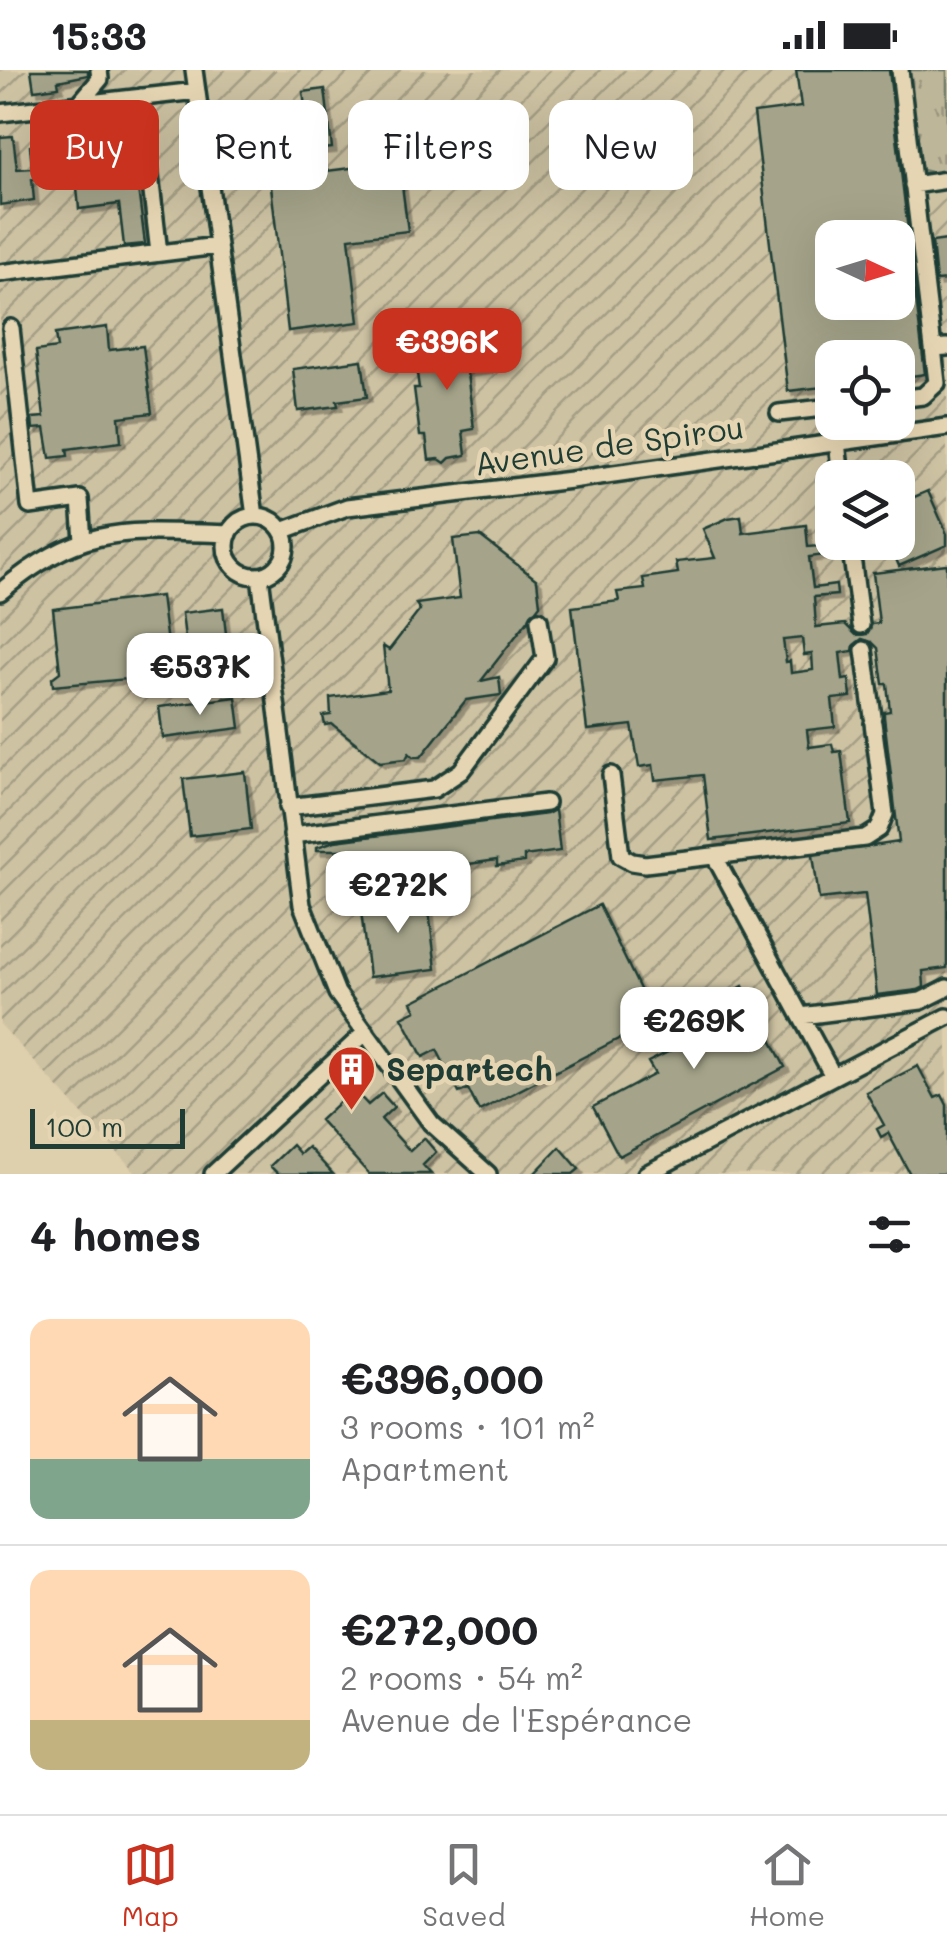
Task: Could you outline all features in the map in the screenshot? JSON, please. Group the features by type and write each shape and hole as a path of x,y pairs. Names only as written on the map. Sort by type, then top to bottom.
{"street":[{"path":"82,100 100,79 99,70"},
{"path":"194,70 254,516"},
{"path":"900,70 913,185 940,347 937,383 923,396 915,397"},
{"path":"120,100 197,91"},
{"path":"141,98 159,254"},
{"path":"0,113 30,110"},
{"path":"913,185 947,180"},
{"path":"0,273 217,246"},
{"path":"12,328 30,506 80,499 84,541"},
{"path":"780,413 815,408"},
{"name":"Avenue de Spirou","path":"282,531 347,507 947,427"},
{"path":"837,442 840,460"},
{"path":"254,516 270,520 282,531 286,550 283,559 260,576 242,572 226,552 228,534 239,521 254,516"},
{"path":"0,592 52,555 84,541 142,530 228,534"},
{"path":"172,532 226,552"},
{"path":"852,560 861,625"},
{"path":"260,576 302,905 337,993 432,1123 488,1174"},
{"path":"288,807 434,789 461,771 545,658 539,620"},
{"path":"611,775 621,856 632,862 715,857 865,838 879,829 885,814 864,650"},
{"path":"292,835 546,802"},
{"path":"715,857 833,1076"},
{"path":"800,1016 921,1001 947,988"},
{"path":"646,1174 947,1017"},
{"path":"213,1174 366,1032"}],"shaded area":[{"path":"0,70 947,70 947,1174 137,1174 0,1024"}],"green space":[{"path":"904,70 947,70 947,176 922,170 914,159"}],"building":[{"path":"31,70 88,70 88,75 58,81 59,87 34,90"},
{"path":"796,70 889,70 907,220 815,220 815,320 915,320 915,290 925,374 915,375 915,340 815,340 815,388 788,391 754,113 801,107"},
{"path":"325,89 326,100 304,100 303,92"},
{"path":"328,114 332,148 328,148"},
{"path":"13,136 17,169 30,168 34,200 0,205 0,137"},
{"path":"348,168 348,190 403,190 408,231 349,238 359,322 288,331 271,190 328,190 328,171"},
{"path":"77,190 138,190 145,244 124,246 119,204 79,209"},
{"path":"947,240 947,280 936,281 932,242"},
{"path":"107,327 109,350 143,346 152,413 119,417 121,442 67,449 68,456 50,458 45,428 33,429 32,418 44,417 36,351 57,348 55,334"},
{"path":"483,335 488,369 467,372 474,429 463,431 466,455 445,463 429,460 426,436 420,436 413,344"},
{"path":"362,360 367,397 337,401 338,406 298,411 293,369"},
{"path":"928,491 947,534 947,545 915,559 915,497"},
{"path":"741,516 743,533 806,525 808,547 815,546 815,556 809,557 813,588 836,585 837,595 814,597 816,627 845,624 856,635 867,634 872,624 879,623 873,573 947,564 947,968 923,971 924,987 918,990 877,995 865,894 819,899 813,855 899,842 884,717 884,712 890,711 887,684 883,684 878,648 872,642 862,639 853,651 840,653 843,680 849,679 851,697 832,699 835,727 807,730 809,747 832,744 834,752 841,751 850,823 711,840 703,775 655,780 653,765 639,767 632,725 587,730 572,607 619,601 617,592 645,589 643,578 678,573 676,562 715,558 703,529","holes":["802,638 804,655 812,654 813,670 791,673 783,640"]},
{"path":"480,536 537,580 540,605 481,681 499,677 501,695 466,700 421,757 409,753 406,759 380,762 332,724 325,725 323,716 331,715 330,698 388,690 383,646 389,650 420,610 416,604 460,598 453,539"},
{"path":"161,596 171,675 53,686 52,678 60,672 53,609"},
{"path":"223,608 230,668 226,668 228,683 220,684 218,669 189,673 182,613"},
{"path":"236,697 240,728 163,738 159,707"},
{"path":"245,772 251,829 190,836 183,779"},
{"path":"555,810 560,851 524,856 524,862 497,866 497,860 349,881 344,850 317,850 335,841"},
{"path":"427,895 436,969 369,977 360,903"},
{"path":"599,905 655,1020 479,1111 468,1089 459,1093 437,1050 423,1057 402,1017 416,1010 412,1002"},
{"path":"743,986 785,1067 619,1156 593,1107 655,1074 648,1062 670,1051 665,1040 713,1002"},
{"path":"918,1066 935,1098 942,1095 947,1105 947,1174 910,1174 888,1133 881,1137 877,1129 884,1125 866,1092"},
{"path":"353,1089 368,1105 382,1093 394,1107 381,1119 410,1151 424,1138 436,1152 423,1165 431,1174 369,1174 320,1120"},
{"path":"292,1145 300,1154 308,1147 333,1174 278,1174 270,1166"},
{"path":"560,1147 579,1169 573,1174 534,1174"}],"place":[{"name":"Separtech","path":"351,1112"}]}
